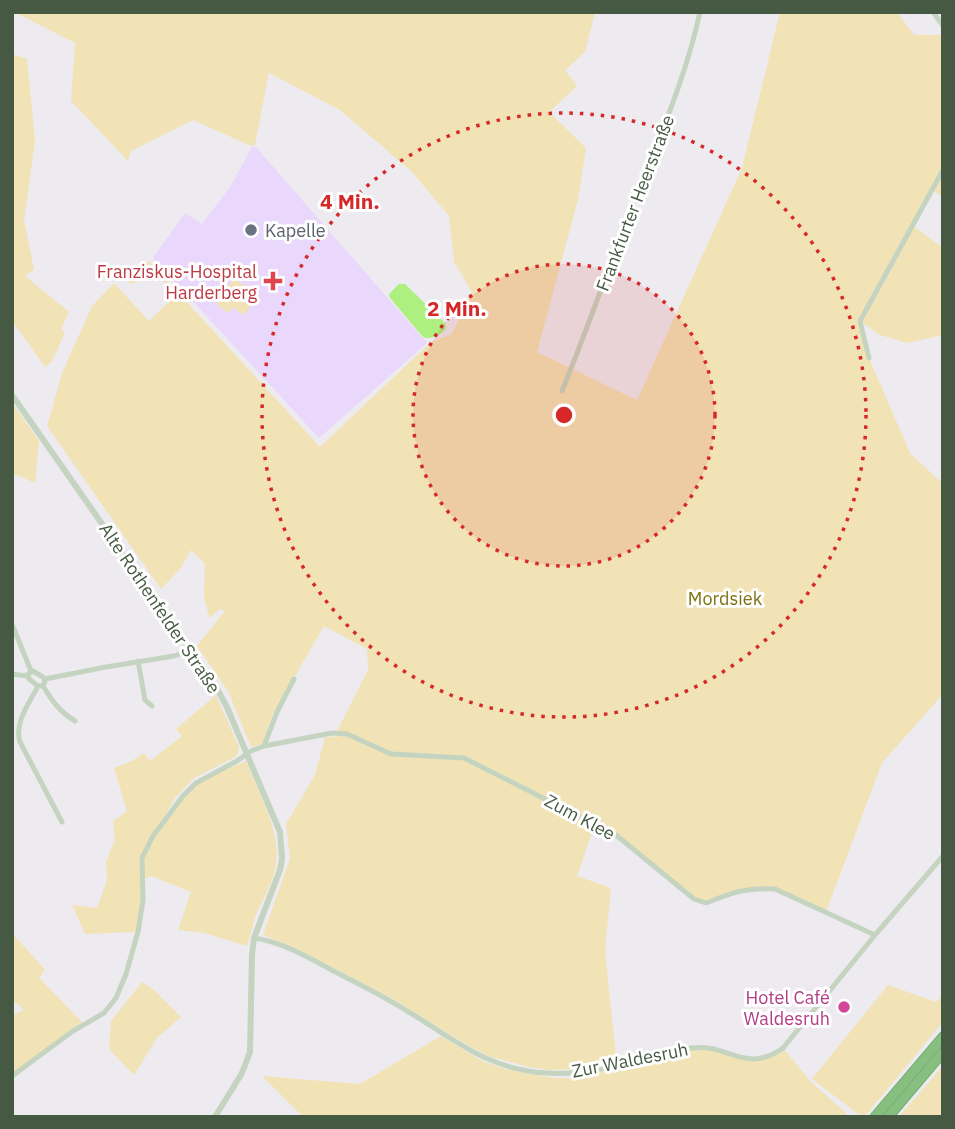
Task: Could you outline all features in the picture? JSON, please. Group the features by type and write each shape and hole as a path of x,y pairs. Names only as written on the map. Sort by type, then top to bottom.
{"highway":[{"path":"875,1117 943,1037"},
{"path":"888,1117 943,1052"}],"street":[{"name":"Frankfurter Heerstraße","path":"562,391 671,111 700,12"},
{"path":"933,12 943,26"},
{"path":"869,358 860,321 943,170"},
{"name":"Alte Rothenfelder Straße","path":"12,395 216,687 280,832 280,870 254,938 250,1052 242,1073 215,1117"},
{"path":"12,624 30,681 42,684 138,661 174,656 189,648"},
{"path":"138,661 145,700 152,706"},
{"path":"12,674 36,672 62,713 75,721"},
{"path":"264,746 294,679"},
{"path":"42,684 19,723 18,736 62,822"},
{"name":"Zum Klee","path":"12,1076 73,1031 104,1013 116,998 138,932 143,900 142,858 153,836 195,783 264,746 332,733 347,734 391,754 464,758 616,835 694,899 706,903 742,890 775,889 875,935"},
{"name":"Zur Waldesruh","path":"254,938 280,944 309,958 407,1010 486,1059 528,1071 572,1073 617,1067 697,1047 759,1060 772,1056 783,1048 943,856"}],"shaded area":[{"name":"Franziskus-Hospital Harderberg","path":"255,146 427,343 319,438 153,258 185,213 202,224 230,187"},
{"path":"399,284 405,284 445,323 446,328 442,333 423,337 390,298 389,294"}],"green space":[{"name":"Mordsiek","path":"14,12 595,12 585,52 565,70 577,86 549,112 586,148 578,200 537,352 637,400 742,168 780,12 897,12 914,35 943,35 943,197 932,190 912,225 943,248 943,335 907,343 880,335 861,322 869,358 910,453 943,484 943,694 882,763 826,912 775,889 757,888 706,903 694,899 616,835 595,824 577,876 611,888 605,951 617,1066 697,1047 759,1060 783,1048 810,1081 845,1112 847,1117 303,1117 262,1076 360,1084 441,1036 482,1061 505,1069 554,1078 574,1078 611,1068 549,1070 488,1056 395,1000 299,950 263,935 290,859 286,824 315,775 325,737 344,736 337,731 368,670 367,649 324,626 273,714 262,744 251,747 228,691 197,646 225,611 220,609 209,618 204,595 205,564 191,550 180,569 161,589 47,426 62,373 92,306 114,283 149,321 176,295 151,269 134,284 124,277 149,261 320,447 431,342 452,334 472,292 454,262 449,216 412,172 340,110 269,73 255,145 251,146 193,120 131,151 128,161 71,101 75,43"},
{"path":"12,54 27,59 35,141 24,220 34,269 25,276 69,312 61,329 65,333 52,361 45,367 12,321"},
{"path":"234,278 258,296 244,315 232,307 228,313 216,304"},
{"path":"12,403 39,441 35,483 12,473"},
{"path":"216,695 239,747 237,756 194,778 175,798 158,828 196,783 246,761 272,825 277,851 273,877 256,914 247,946 204,933 178,930 191,892 151,876 143,880 143,900 136,932 85,934 72,905 97,908 107,880 106,862 115,840 113,821 127,811 114,768 144,753 150,761 182,736 176,729"},
{"path":"12,933 45,970 39,978 82,1022 12,1073 12,1016 24,1010 12,999"},
{"path":"142,982 181,1017 157,1038 134,1075 109,1049 111,1021"},
{"path":"888,985 936,1002 943,995 943,1022 862,1117 812,1079"},
{"path":"943,1066 943,1117 899,1117"}],"place":[{"name":"Kapelle","path":"251,230"},
{"name":"Franziskus-Hospital Harderberg","path":"273,281"},
{"name":"Hotel Café Waldesruh","path":"844,1007"}]}
